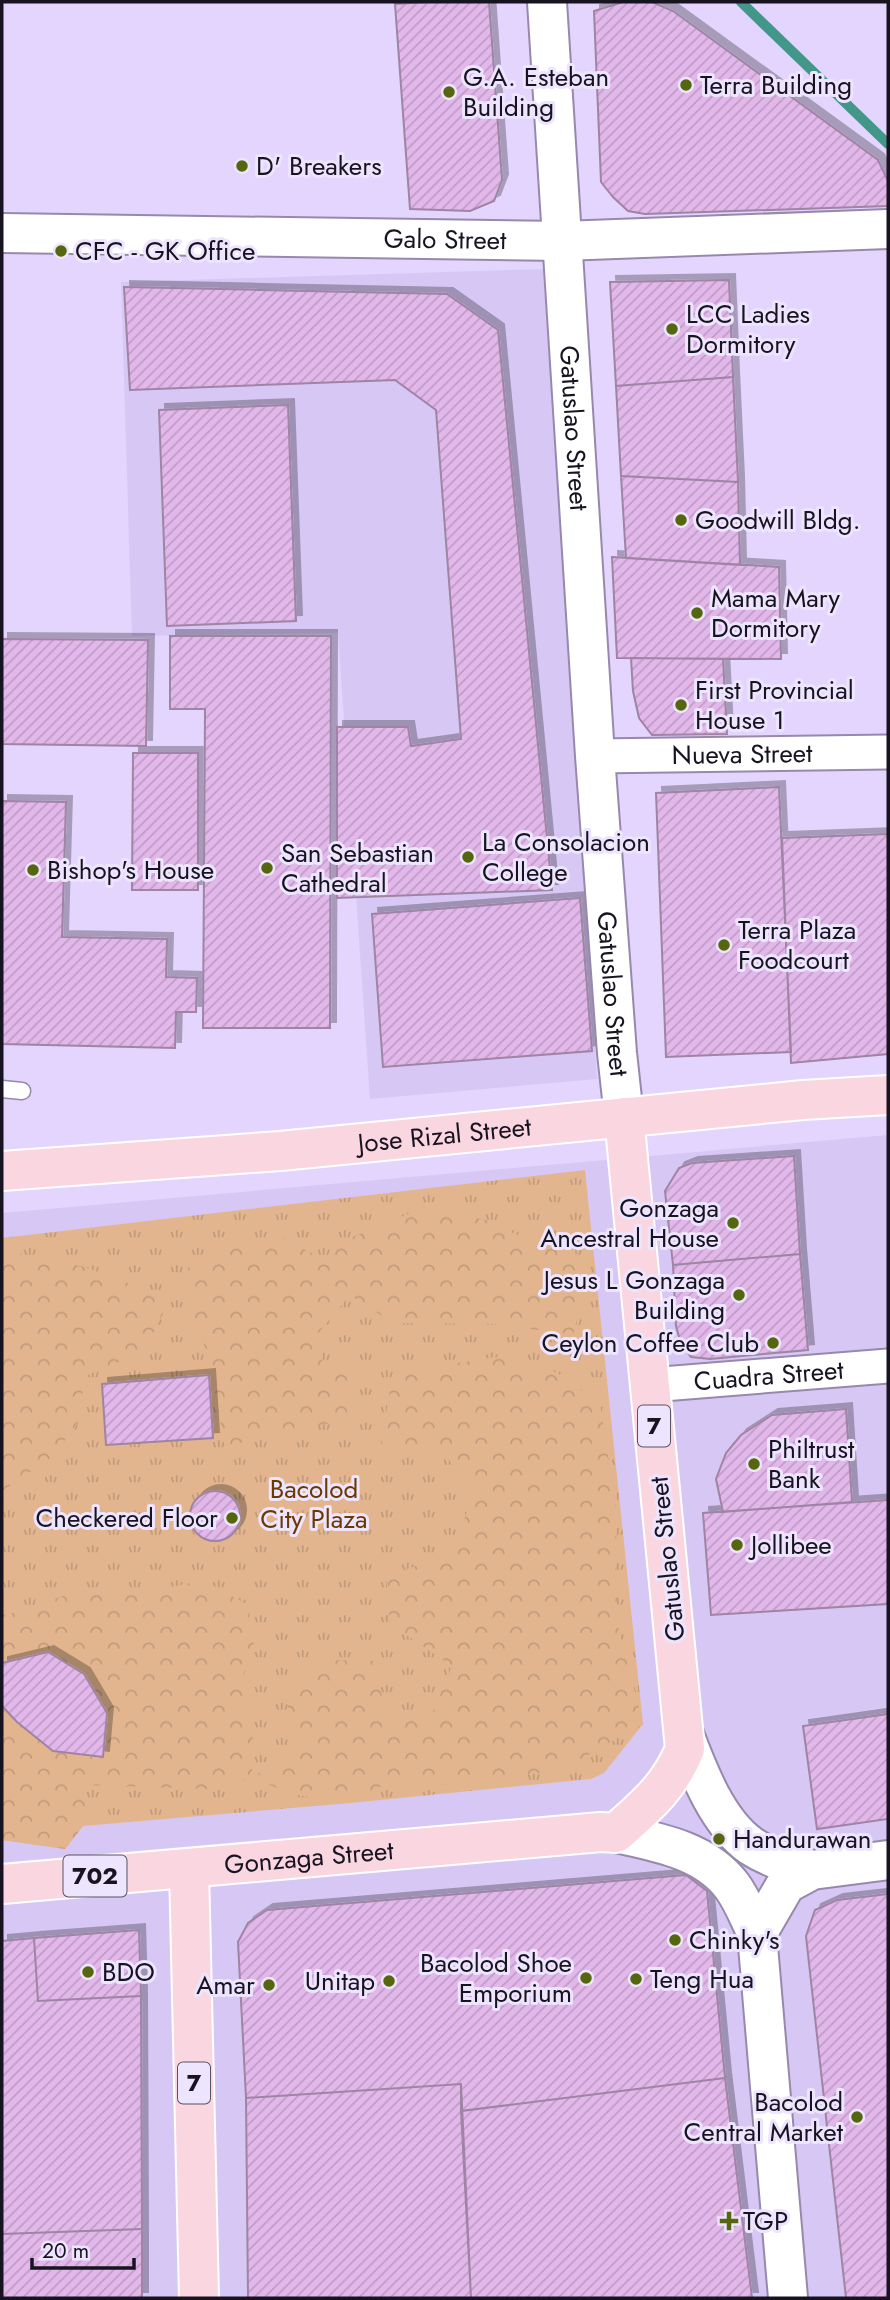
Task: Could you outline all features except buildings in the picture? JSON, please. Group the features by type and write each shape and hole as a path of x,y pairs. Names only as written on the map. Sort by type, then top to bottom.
{"main road":[{"name":"Jose Rizal Street","path":"2,1171 280,1151 803,1100 888,1095"},
{"name":"Gatuslao Street","path":"616,1833 657,1796 676,1770 685,1749 624,1117"},
{"name":"Gonzaga Street","path":"2,1884 601,1832 616,1833"},
{"name":"7","path":"189,1868 199,2298"}],"street":[{"name":"Gatuslao Street","path":"547,4 595,756 624,1117"},
{"name":"Galo Street","path":"2,233 562,241 888,229"},
{"name":"Nueva Street","path":"595,756 888,752"},
{"name":"Cuadra Street","path":"650,1385 888,1366"},
{"name":"Gatuslao Street","path":"684,1734 710,1795 734,1832 751,1846 772,1857 812,1870"},
{"path":"616,1833 667,1844 707,1864 732,1886 757,1934 788,2298"},
{"path":"757,1934 786,1884 812,1870 888,1860"}],"lane":[{"path":"2,1089 22,1091"}],"shaded area":[{"name":"La Consolacion College","path":"543,269 597,1079 370,1099 338,633 132,636 121,282"},
{"path":"888,1135 888,2298 2,2298 2,1213"}],"green space":[{"name":"Bacolod City Plaza","path":"585,1170 643,1724 604,1773 591,1779 83,1826 65,1849 2,1840 2,1238"},
{"path":"425,1207 486,1220 534,1243 575,1250 583,1296 573,1335 495,1324 393,1323 350,1295 315,1337 323,1364 355,1372 350,1420 272,1433 225,1448 208,1352 191,1323 188,1263 276,1235 323,1259 350,1238"},
{"path":"15,1253 85,1267 170,1299 144,1352 85,1376 78,1423 52,1457 2,1491 2,1254"},
{"path":"495,1357 556,1372 600,1404 616,1508 617,1622 643,1724 563,1769 490,1781 437,1785 389,1782 351,1803 290,1794 252,1777 210,1789 82,1785 93,1813 65,1849 2,1840 2,1615 66,1595 138,1594 204,1580 248,1605 254,1645 240,1685 253,1732 252,1776 299,1756 288,1716 288,1684 326,1660 374,1661 386,1713 432,1714 452,1666 390,1624 386,1576 451,1554 474,1493 440,1448 380,1449 393,1373"}],"waterway":[{"path":"741,2 888,144"}],"place":[{"name":"Terra Building","path":"686,85"},
{"name":"G.A. Esteban Building","path":"449,92"},
{"name":"D' Breakers","path":"242,166"},
{"name":"CFC - GK Office","path":"61,251"},
{"name":"LCC Ladies Dormitory","path":"672,329"},
{"name":"Goodwill Bldg.","path":"681,520"},
{"name":"Mama Mary Dormitory","path":"697,613"},
{"name":"First Provincial House 1","path":"681,705"},
{"name":"La Consolacion College","path":"468,857"},
{"name":"San Sebastian Cathedral","path":"267,868"},
{"name":"Bishop's House","path":"33,870"},
{"name":"Terra Plaza Foodcourt","path":"724,945"},
{"name":"Gonzaga Ancestral House","path":"733,1223"},
{"name":"Jesus L Gonzaga Building","path":"739,1295"},
{"name":"Ceylon Coffee Club","path":"773,1343"},
{"name":"Philtrust Bank","path":"754,1464"},
{"name":"Checkered Floor","path":"232,1518"},
{"name":"Jollibee","path":"737,1545"},
{"name":"Handurawan","path":"719,1839"},
{"name":"Chinky's","path":"675,1940"},
{"name":"BDO","path":"88,1972"},
{"name":"Bacolod Shoe Emporium","path":"586,1978"},
{"name":"Teng Hua","path":"636,1979"},
{"name":"Unitap","path":"389,1981"},
{"name":"Amar","path":"269,1985"},
{"name":"Bacolod Central Market","path":"857,2117"},
{"name":"TGP","path":"729,2221"}]}
